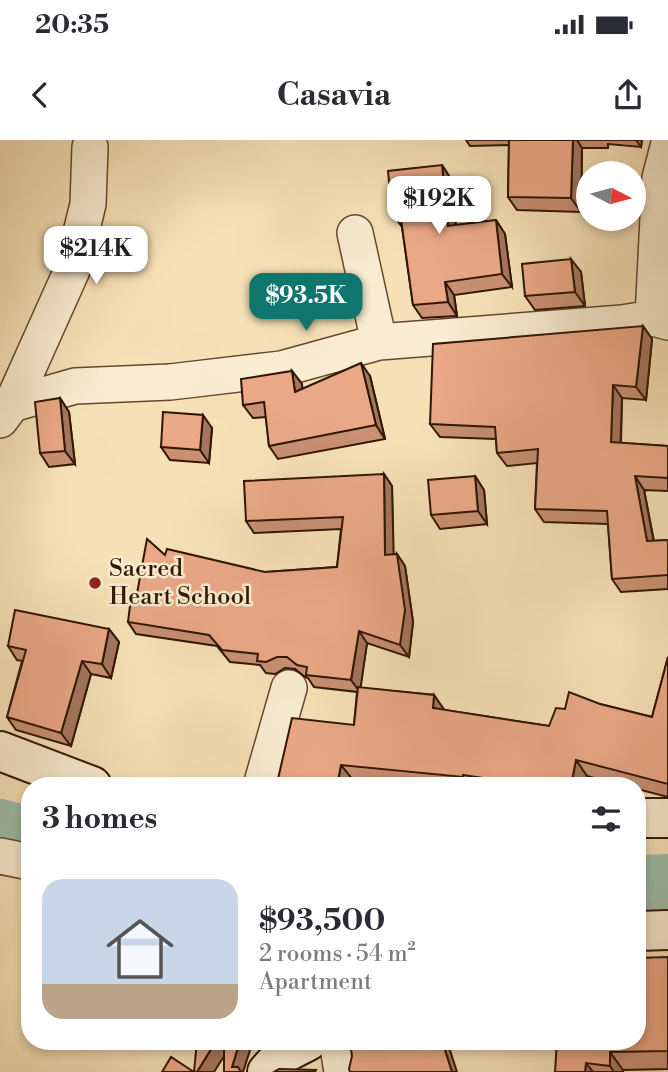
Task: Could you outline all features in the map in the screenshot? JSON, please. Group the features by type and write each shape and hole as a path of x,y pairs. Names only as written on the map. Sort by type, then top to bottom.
{"street":[{"path":"6,412 72,270 88,204 90,147"},
{"path":"6,412 75,386 170,382 281,369 379,342 660,320 660,178 668,147"},
{"path":"355,233 379,342"},
{"path":"264,777 289,688"},
{"path":"0,751 68,777"},
{"path":"646,818 668,818"},
{"path":"0,856 21,860"},
{"path":"646,931 668,930"},
{"path":"267,1072 283,1054 291,1050"},
{"path":"338,1050 342,1072"}],"building":[{"path":"509,140 573,140 571,198 508,197"},
{"path":"442,165 448,226 496,220 502,274 445,282 448,302 413,305 400,212 392,213 388,171"},
{"path":"571,259 575,292 525,296 522,264"},
{"path":"643,326 636,387 613,385 611,442 668,446 668,478 635,476 647,541 668,540 668,575 612,579 607,511 535,509 538,449 497,453 495,427 430,424 433,344"},
{"path":"361,363 376,425 269,446 264,402 243,405 241,379 292,371 295,392"},
{"path":"60,398 65,451 40,453 35,402"},
{"path":"163,412 203,415 200,450 161,447"},
{"path":"384,474 385,555 397,554 405,610 400,645 359,631 351,680 306,675 307,667 297,665 287,657 277,657 266,662 257,661 258,654 222,650 209,635 128,622 131,598 136,599 147,539 165,555 167,549 265,572 337,567 343,517 246,521 244,481"},
{"path":"475,476 478,511 431,515 428,480"},
{"path":"15,610 109,629 102,664 82,661 61,733 7,717 26,650 8,646"},
{"path":"668,657 668,784 576,760 573,777 463,777 341,765 339,777 278,777 292,718 354,725 358,687 434,695 433,708 549,726 556,708 565,709 569,692 600,704 652,717"},
{"path":"668,957 668,1051 610,1052 610,1066 586,1063 585,1072 555,1072 556,1050 646,1050 646,958"},
{"path":"196,1050 210,1050 197,1072 194,1072"},
{"path":"224,1050 237,1050 232,1067 238,1067 241,1072 224,1072"},
{"path":"351,1050 445,1050 452,1072 350,1072"},
{"path":"171,1057 194,1072 162,1072"},
{"path":"279,1069 316,1070 274,1072"}],"waterway":[{"path":"0,827 21,833"},
{"path":"646,883 668,882"}],"place":[{"name":"Sacred Heart School","path":"95,583"}]}
